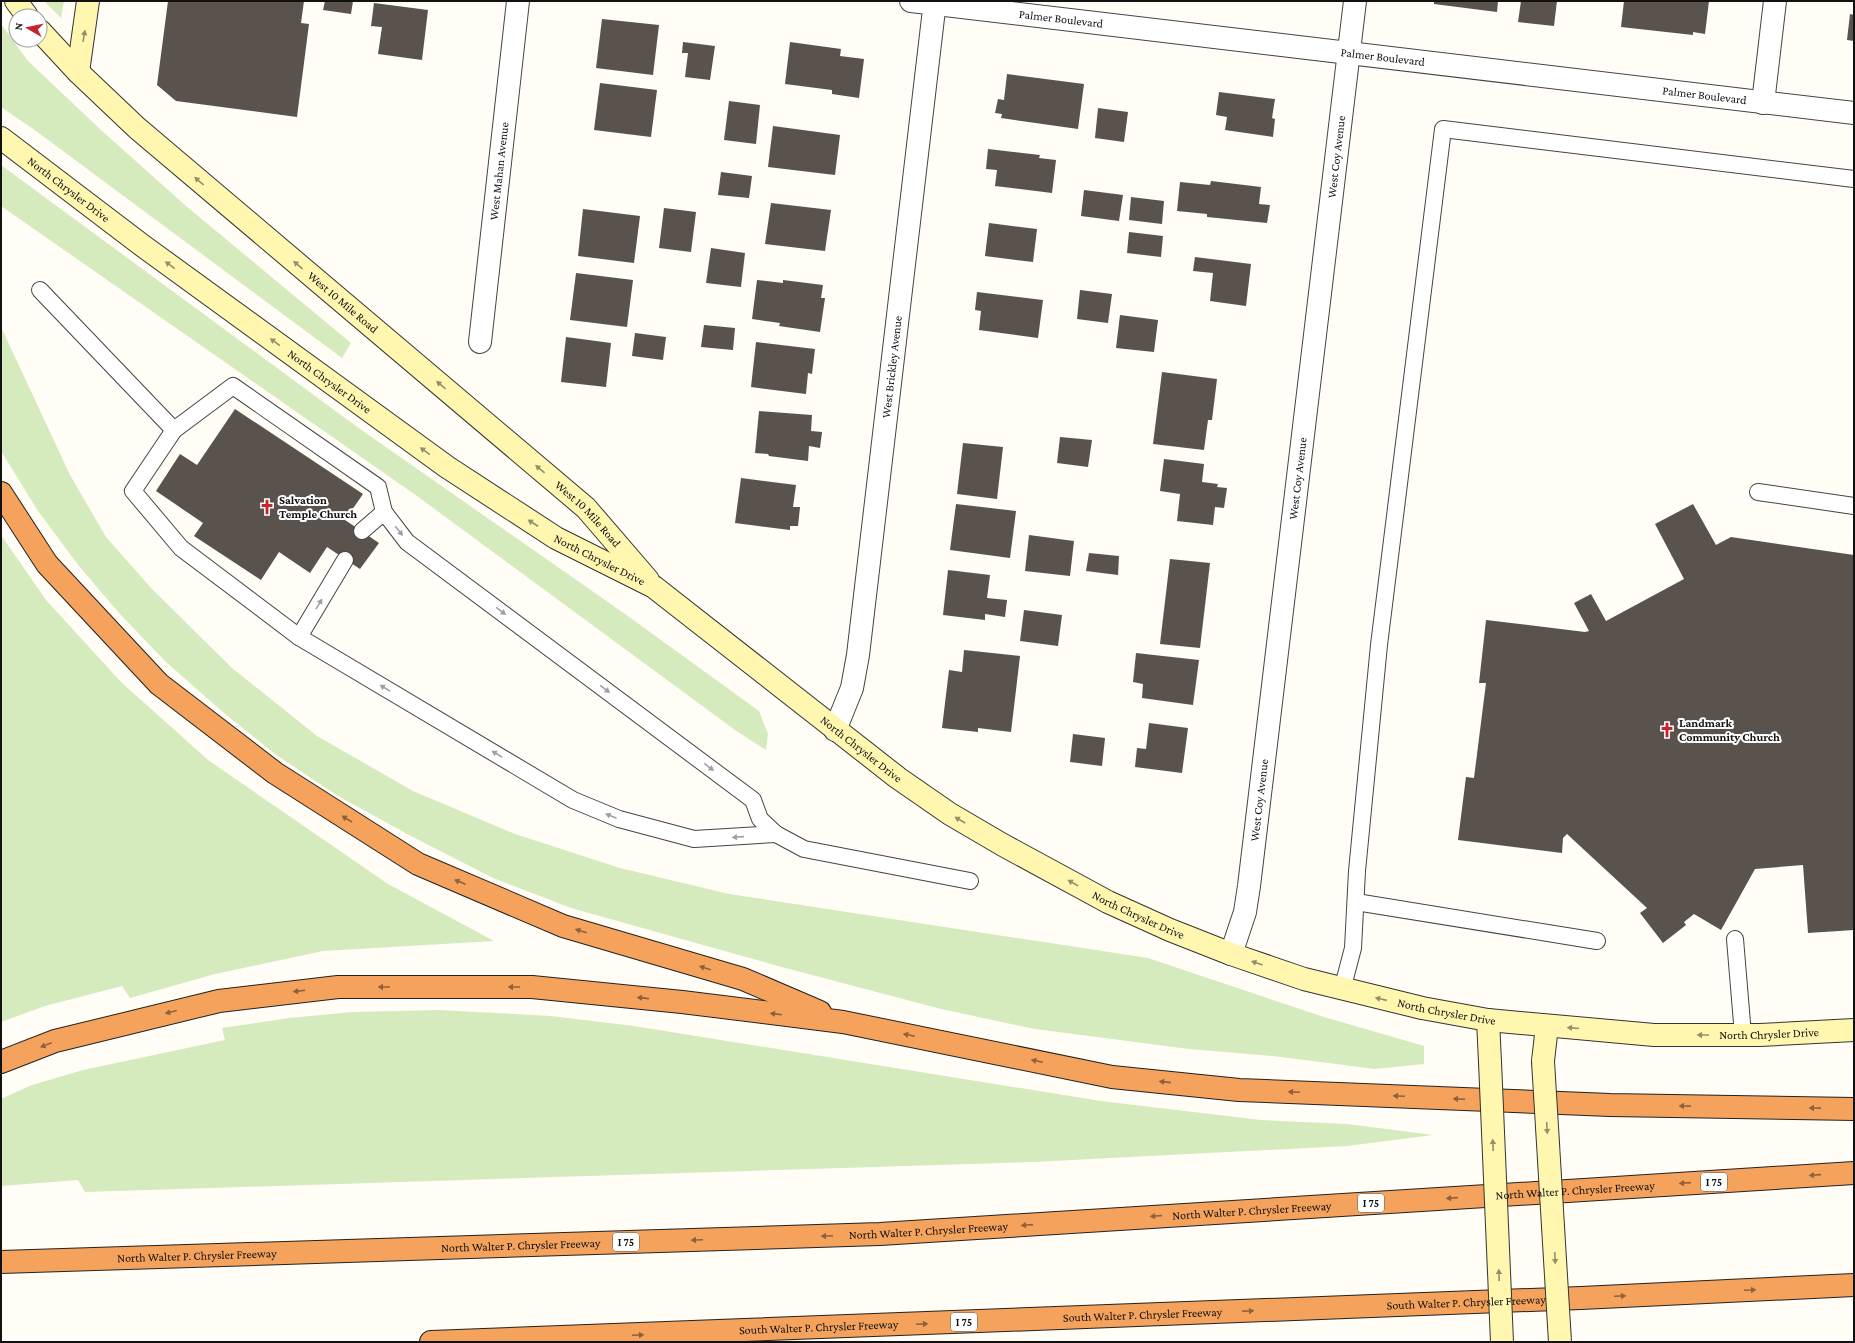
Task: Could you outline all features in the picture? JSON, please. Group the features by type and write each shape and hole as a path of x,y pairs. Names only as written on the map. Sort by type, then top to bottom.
{"highway":[{"path":"1,493 47,564 159,684 275,773 418,864 563,926 743,979 843,1022"},
{"path":"1,1062 55,1041 219,1001 338,987 532,987 682,1002 843,1022 1112,1076 1239,1090 1610,1105 1854,1108"},
{"name":"North Walter P. Chrysler Freeway","path":"1,1262 880,1234 1854,1173"},
{"name":"South Walter P. Chrysler Freeway","path":"431,1342 1581,1298 1854,1285"}],"main road":[{"path":"78,72 88,1"},
{"name":"West 10 Mile Road","path":"48,40 78,72 137,128 586,508 654,587"},
{"name":"North Chrysler Drive","path":"1,138 144,246 447,468 556,538 654,587 898,778 950,814 1003,845 1108,902 1170,930 1231,954 1304,979 1342,990 1422,1008 1488,1020 1654,1035 1743,1035 1854,1030"},
{"path":"1488,1020 1502,1342"},
{"path":"1547,1026 1543,1061 1560,1342"}],"street":[{"name":"West Mahan Avenue","path":"480,342 518,1"},
{"name":"Palmer Boulevard","path":"910,1 935,2 1348,54 1854,113"},
{"name":"West Coy Avenue","path":"1231,954 1245,912 1249,886 1355,1"},
{"path":"1763,103 1775,1"},
{"name":"West Brickley Avenue","path":"835,730 852,688 858,655 935,2"}],"lane":[{"path":"1342,990 1354,948 1356,871 1379,645 1443,129 1854,179"},
{"path":"40,290 174,430"},
{"path":"776,834 694,839 619,819 574,800 299,637 181,548 133,491 174,430 233,386 378,487 384,512 408,542 753,800 760,819 776,834 804,849 970,881"},
{"path":"1758,492 1854,506"},
{"path":"362,531 384,512"},
{"path":"299,637 345,560"},
{"path":"1356,902 1597,941"},
{"path":"1735,939 1743,1035"}],"green space":[{"path":"44,1 64,1 61,18"},
{"path":"1,24 8,34 8,48 19,48 28,61 101,130 186,206 351,343 342,358 36,131 1,107"},
{"path":"1,165 360,429 625,614 759,711 768,734 766,750 735,730 417,496 1,206"},
{"path":"1,327 70,475 106,537 152,589 232,668 317,736 413,791 515,834 620,868 729,894 1148,958 1324,1017 1424,1046 1424,1064 1375,1069 1273,1056 1189,1049 1035,1029 941,1009 778,966 571,908 493,878 411,836 338,796 275,754 224,713 166,662 119,613 79,566 38,511 1,451"},
{"path":"1,535 46,600 121,682 208,760 388,884 494,941 323,951 215,974 130,998 122,986 45,1006 1,1022"},
{"path":"439,1010 551,1016 634,1026 1101,1101 1261,1120 1347,1124 1433,1135 1347,1146 1033,1162 85,1192 78,1180 1,1186 1,1099 32,1085 83,1070 225,1040 222,1028 289,1018 353,1012"}],"building":[{"path":"168,1 304,1 301,23 309,24 297,117 176,101 157,85"},
{"path":"325,1 353,1 351,14 323,10"},
{"path":"1434,1 1498,1 1497,12 1434,4"},
{"path":"1521,1 1557,1 1554,26 1518,22"},
{"path":"1624,1 1709,1 1705,34 1693,32 1693,35 1621,27"},
{"path":"374,3 428,10 422,60 378,54 382,27 371,26"},
{"path":"1850,14 1854,15 1854,41 1847,40"},
{"path":"602,19 659,25 653,75 596,68"},
{"path":"683,42 715,46 710,80 685,77 688,53 682,53"},
{"path":"790,42 841,49 840,56 864,59 859,98 832,94 832,90 785,84"},
{"path":"1007,74 1084,84 1078,129 1001,118 1002,114 995,113 998,99 1004,100"},
{"path":"600,83 657,90 651,137 594,130"},
{"path":"1219,92 1275,99 1272,118 1275,119 1273,137 1225,130 1227,117 1216,115"},
{"path":"729,101 760,105 756,144 724,140"},
{"path":"1098,108 1128,112 1124,142 1095,138"},
{"path":"773,126 840,135 835,175 768,167"},
{"path":"988,149 1040,155 1039,158 1056,160 1052,193 995,186 997,170 986,169"},
{"path":"721,172 752,176 749,198 718,195"},
{"path":"1211,181 1261,187 1259,204 1270,205 1267,223 1207,217 1207,214 1177,211 1180,182 1210,185"},
{"path":"1084,190 1123,195 1119,221 1081,216"},
{"path":"1131,197 1164,201 1162,224 1129,220"},
{"path":"771,203 831,210 825,251 765,244"},
{"path":"664,208 696,212 691,252 659,248"},
{"path":"583,209 640,216 634,263 578,256"},
{"path":"989,223 1037,229 1033,262 985,256"},
{"path":"1129,232 1163,236 1161,257 1127,253"},
{"path":"711,248 745,253 741,287 706,283"},
{"path":"1195,257 1251,264 1246,306 1210,301 1213,273 1193,271"},
{"path":"576,273 633,280 627,327 570,320"},
{"path":"757,280 783,283 783,280 823,285 821,298 825,298 820,332 779,326 780,323 752,319"},
{"path":"1080,290 1112,294 1108,323 1077,319"},
{"path":"977,292 1043,300 1038,338 979,330 981,311 975,310"},
{"path":"1120,315 1158,320 1154,352 1116,348"},
{"path":"704,325 735,328 733,350 701,347"},
{"path":"635,333 666,337 663,360 632,356"},
{"path":"566,337 611,343 606,387 561,382"},
{"path":"756,342 815,349 812,374 808,373 806,394 751,387"},
{"path":"1162,372 1217,379 1212,420 1208,420 1204,450 1153,444"},
{"name":"Salvation Temple Church","path":"235,409 363,494 345,520 379,543 360,569 327,547 310,573 279,552 261,580 194,536 203,523 156,491 180,454 197,465"},
{"path":"759,411 812,415 811,431 822,432 820,448 809,446 808,461 755,453"},
{"path":"1060,437 1092,440 1088,467 1057,463"},
{"path":"963,443 1003,447 997,499 957,494"},
{"path":"1164,459 1204,464 1202,482 1218,484 1217,487 1227,488 1224,508 1215,507 1213,525 1177,521 1180,494 1160,491"},
{"path":"741,478 796,485 793,507 800,507 798,526 790,526 790,530 735,523"},
{"path":"956,504 1016,511 1010,558 950,550"},
{"name":"Landmark Community Church","path":"1693,504 1716,545 1731,537 1854,555 1854,930 1808,933 1803,865 1755,869 1721,930 1694,914 1684,922 1686,925 1663,943 1640,913 1647,908 1567,834 1563,838 1562,853 1458,840 1466,777 1474,778 1486,683 1479,683 1486,620 1585,632 1589,631 1574,603 1591,594 1606,621 1684,579 1655,524"},
{"path":"1029,535 1074,541 1070,576 1025,571"},
{"path":"1089,553 1119,556 1118,575 1086,571"},
{"path":"1170,559 1210,563 1200,648 1160,644"},
{"path":"948,570 990,575 987,598 1007,600 1005,617 985,614 985,620 943,615"},
{"path":"1024,610 1062,615 1058,646 1020,641"},
{"path":"964,650 1020,656 1011,732 978,728 978,732 942,728 949,670 962,672"},
{"path":"1136,653 1199,660 1193,705 1142,698 1143,684 1133,682"},
{"path":"1149,723 1188,728 1182,773 1135,767 1137,748 1146,749"},
{"path":"1073,734 1105,738 1102,766 1070,762"}],"place":[{"name":"Salvation Temple Church","path":"267,507"},
{"name":"Landmark Community Church","path":"1667,730"}]}
